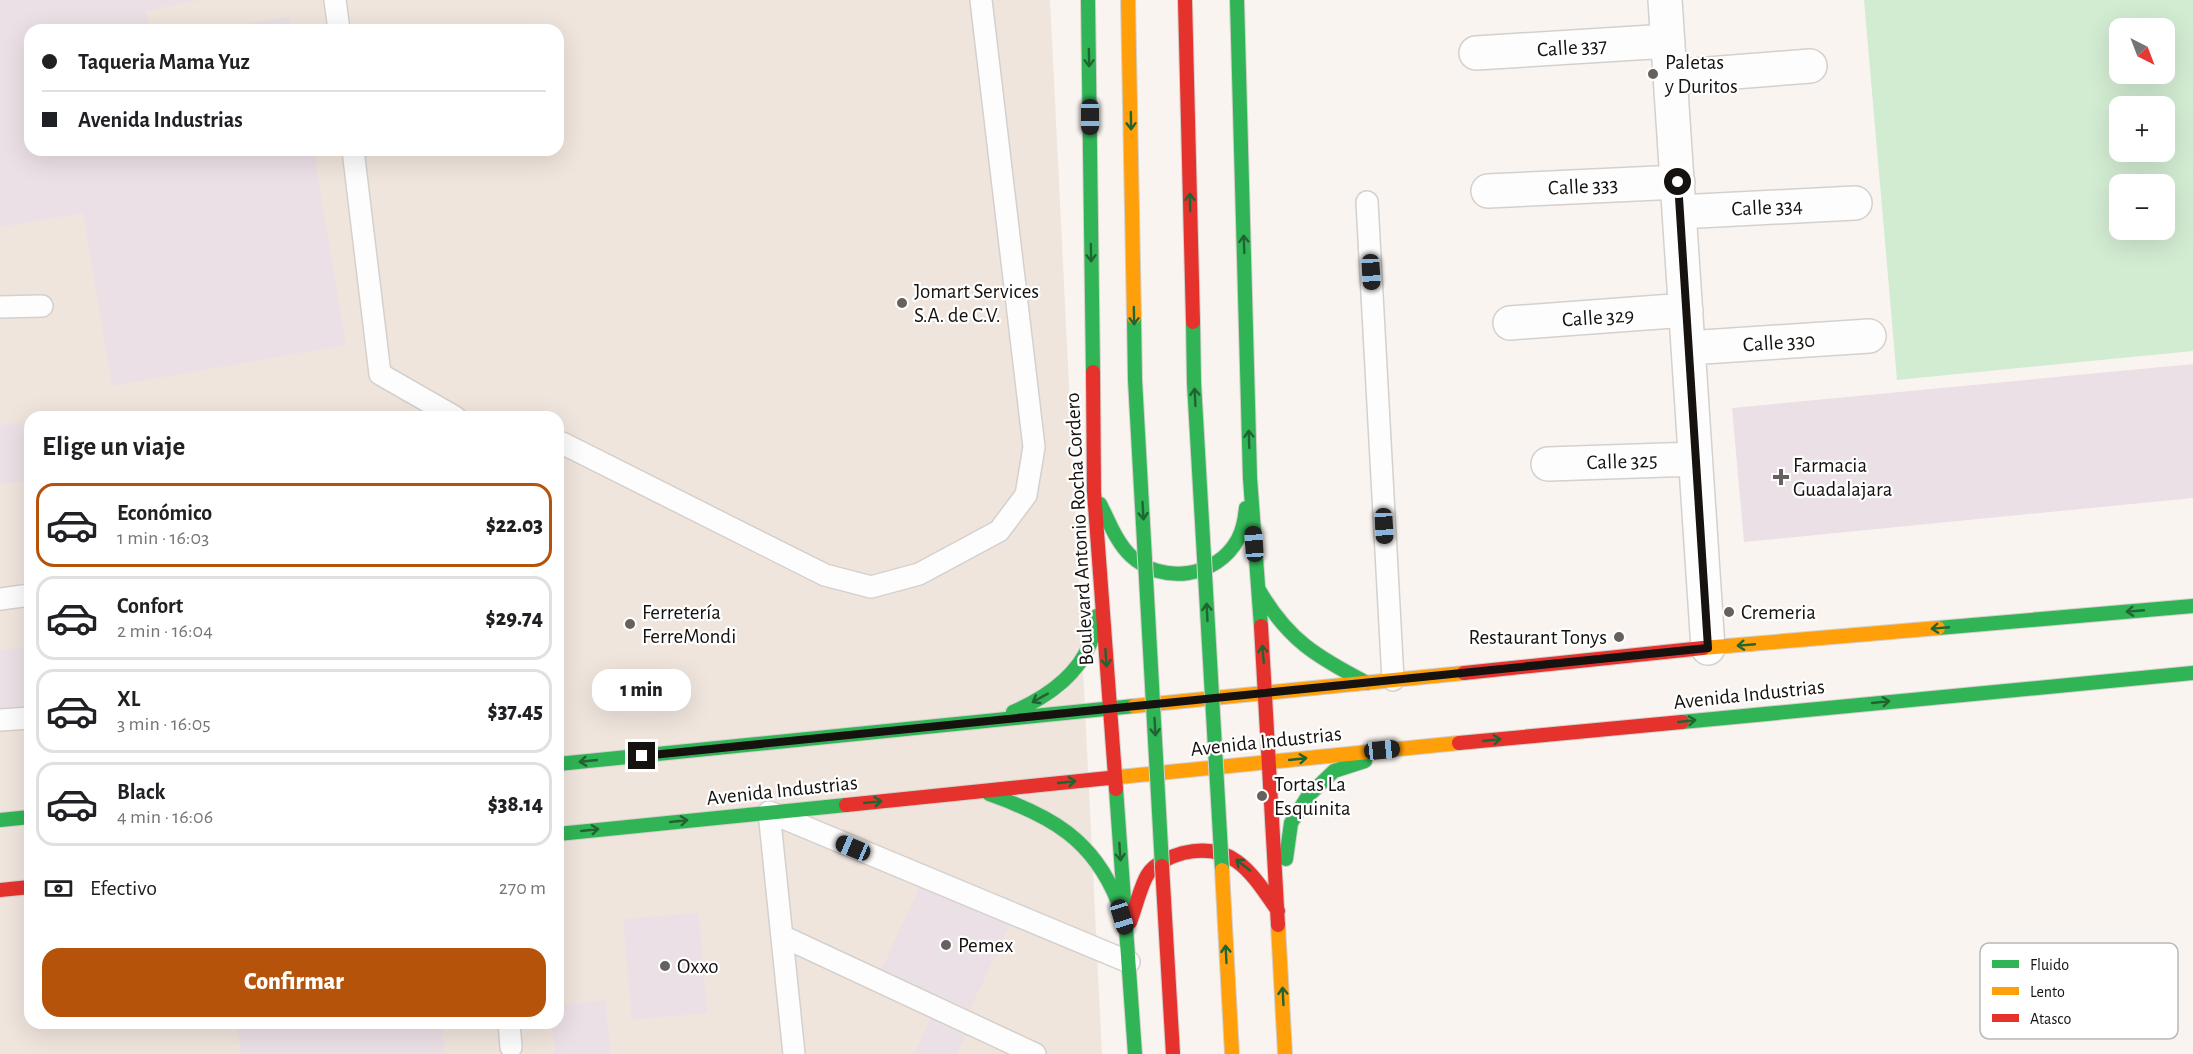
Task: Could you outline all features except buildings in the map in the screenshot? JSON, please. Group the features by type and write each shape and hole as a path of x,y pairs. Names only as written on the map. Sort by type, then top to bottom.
{"main road":[{"name":"Boulevard Antonio Rocha Cordero","path":"1088,0 1094,492 1135,1054"},
{"path":"1128,0 1135,380 1173,1054"},
{"path":"1185,0 1194,383 1232,1054"},
{"path":"1237,0 1250,478 1266,694 1285,1054"},
{"path":"1094,492 1117,538 1130,556 1148,568 1170,575 1190,574 1209,568 1225,556 1238,540 1245,521 1250,478"},
{"path":"1257,587 1282,625 1304,647 1331,665 1367,683"},
{"path":"990,720 1022,709 1051,692 1076,670 1089,648 1102,600"},
{"path":"564,763 1708,648 2193,606"},
{"name":"Avenida Industrias","path":"564,833 1404,748 2193,673"},
{"path":"1278,911 1291,823 1308,796 1334,771 1404,748"},
{"path":"951,794 984,792 1016,802 1047,817 1075,836 1099,864 1113,886 1126,932"},
{"path":"0,820 24,818"},
{"path":"1126,932 1148,873 1171,856 1192,851 1214,851 1236,859 1251,872 1278,911"},
{"path":"0,890 24,888"}],"street":[{"path":"1665,0 1708,648"},
{"name":"Calle 337","path":"1476,53 1668,41"},
{"path":"1671,77 1810,66"},
{"name":"Calle 333","path":"1488,191 1679,197"},
{"name":"Calle 334","path":"1679,197 1855,203"},
{"name":"Calle 329","path":"1510,323 1686,310"},
{"name":"Calle 330","path":"1688,348 1869,336"},
{"name":"Calle 325","path":"1548,464 1695,459"}],"lane":[{"path":"335,0 338,24"},
{"path":"564,444 825,576 872,587 919,574 999,531 1026,495 1034,447 981,0"},
{"path":"354,156 380,374 445,411"},
{"path":"1367,202 1393,680"},
{"path":"0,307 42,306"},
{"path":"0,599 24,596"},
{"path":"0,720 24,718"},
{"path":"794,1054 769,813 1128,962"},
{"path":"782,936 1035,1054"},
{"path":"510,1029 511,1047"}],"shaded area":[{"path":"0,0 1050,0 1102,1054 0,1054"}],"green space":[{"path":"1864,0 2193,0 2193,351 1897,380"}],"traffic: fast":[{"path":"1088,0 1093,372"},
{"path":"1237,0 1250,478 1261,626"},
{"path":"1134,317 1135,380 1162,866"},
{"path":"1193,322 1194,383 1222,870"},
{"path":"1100,504 1117,538 1131,556 1144,565 1173,574 1203,569 1217,562 1229,552 1241,532 1246,508"},
{"path":"1259,590 1281,622 1305,646 1333,665 1367,683"},
{"path":"1938,628 2193,606"},
{"path":"1013,712 1058,686 1077,667 1090,644 1097,616"},
{"path":"1682,722 2193,673"},
{"path":"564,763 1134,706"},
{"path":"1286,859 1291,823 1308,796 1334,771 1365,761"},
{"path":"1116,789 1135,1054"},
{"path":"989,794 1032,811 1050,821 1083,846 1108,880 1118,902"},
{"path":"564,833 846,805"},
{"path":"0,820 24,818"}],"traffic: slow":[{"path":"1128,0 1134,317"},
{"path":"1703,648 1938,628"},
{"path":"1134,706 1464,673"},
{"path":"1109,778 1459,743"},
{"path":"1222,870 1232,1054"},
{"path":"1278,925 1285,1054"}],"traffic: jam":[{"path":"1185,0 1193,322"},
{"path":"1093,372 1094,492 1116,789"},
{"path":"1261,626 1278,925"},
{"path":"1464,673 1703,648"},
{"path":"1459,743 1682,722"},
{"path":"846,805 1109,778"},
{"path":"1130,922 1143,884 1151,870 1159,863 1174,856 1201,851 1216,852 1240,864 1260,885 1278,911"},
{"path":"1162,866 1173,1054"},
{"path":"0,890 24,888"}],"place":[{"name":"Paletas y Duritos","path":"1653,74"},
{"name":"Jomart Services S.A. de C.V.","path":"902,303"},
{"name":"Farmacia Guadalajara","path":"1781,477"},
{"name":"Cremeria","path":"1729,612"},
{"name":"Ferretería FerreMondi","path":"630,624"},
{"name":"Restaurant Tonys","path":"1619,637"},
{"name":"Tortas La Esquinita","path":"1262,796"},
{"name":"Pemex","path":"946,945"},
{"name":"Oxxo","path":"665,966"}],"route":[{"path":"642,756 1708,648 1678,182"}]}
